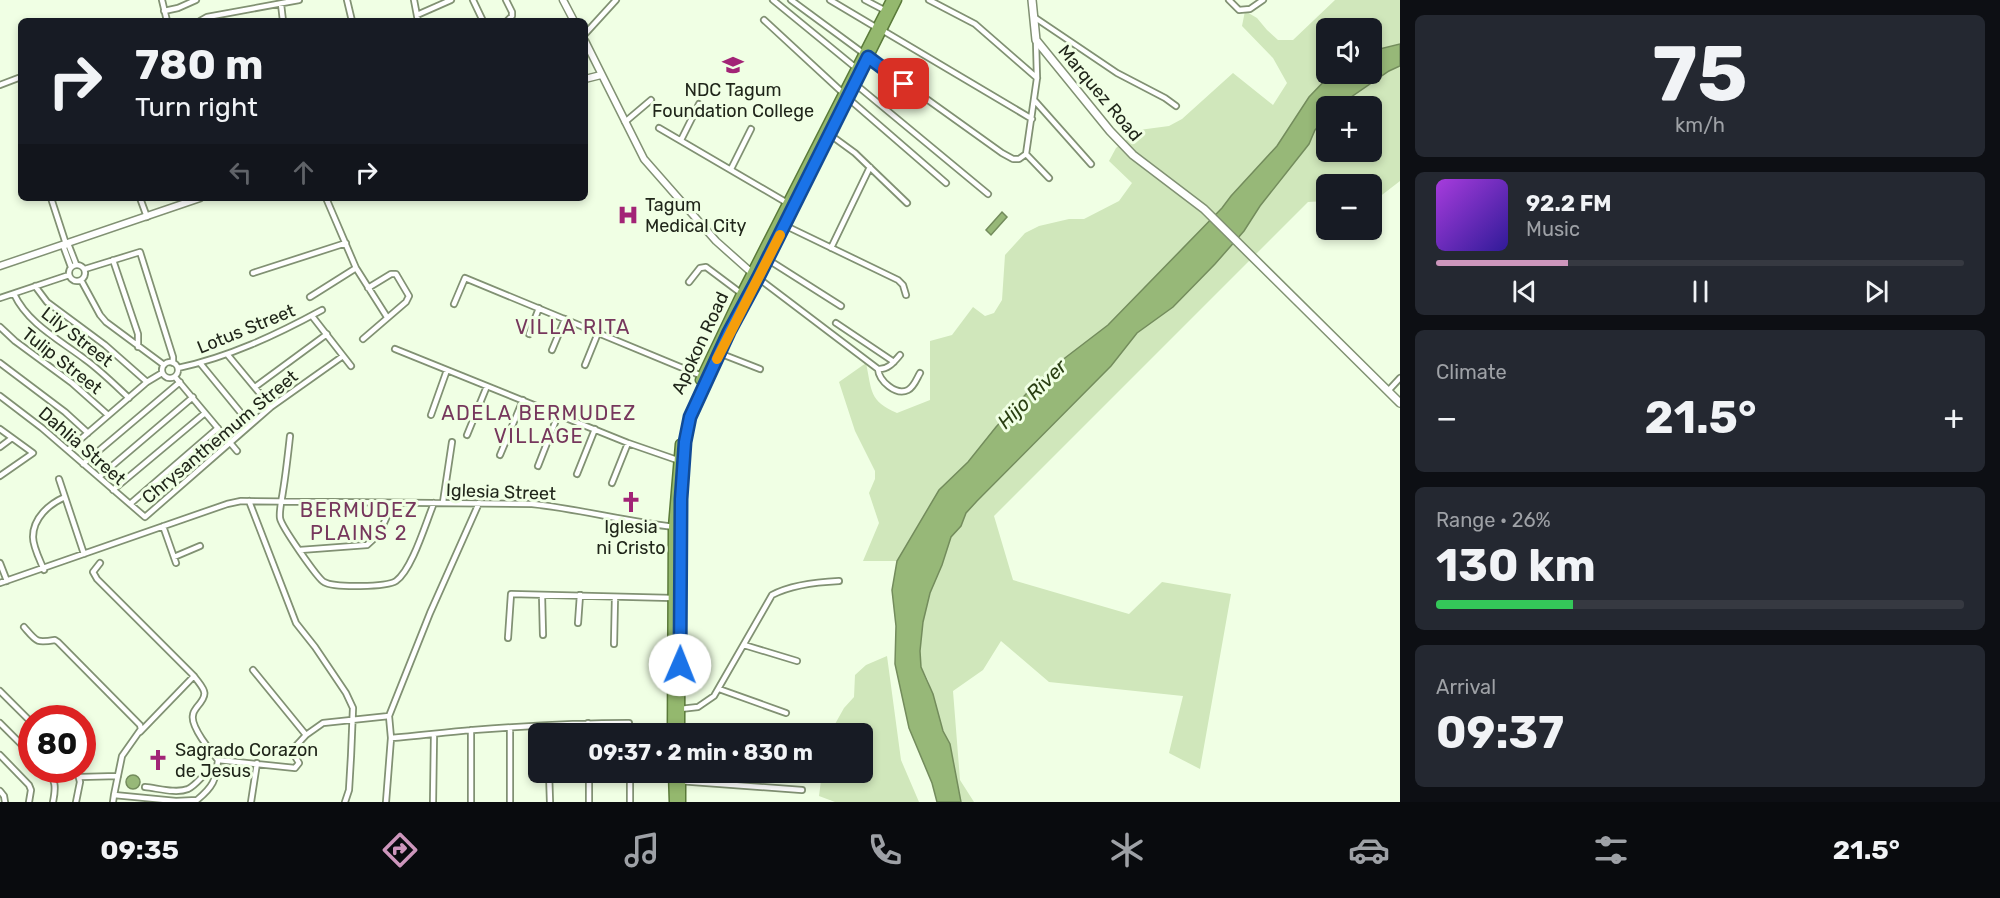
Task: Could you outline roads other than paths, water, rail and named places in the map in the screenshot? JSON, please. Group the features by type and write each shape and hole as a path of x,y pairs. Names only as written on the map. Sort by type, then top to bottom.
{"highway":[{"name":"Apokon Road","path":"845,95 854,83 888,12 891,0"},
{"name":"Apokon Road","path":"888,12 897,0"},
{"name":"Apokon Road","path":"673,723 678,598 677,528 681,461 690,417 705,377 744,296 845,95 856,68 866,55"},
{"name":"Apokon Road","path":"755,276 767,260 781,224"},
{"name":"Apokon Road","path":"705,377 719,353 744,296"},
{"name":"Apokon Road","path":"675,709 678,723"},
{"path":"674,802 676,783"},
{"path":"678,783 681,802"}],"main road":[{"name":"Marquez Road","path":"1032,0 1036,40 1123,145 1204,209 1400,403"}],"street":[{"path":"162,0 166,18"},
{"path":"176,0 178,9"},
{"path":"164,11 178,9 196,0"},
{"path":"205,18 299,0"},
{"path":"347,0 351,18"},
{"path":"414,0 418,18 451,0"},
{"path":"473,0 482,18"},
{"path":"506,0 512,12 510,18"},
{"path":"563,0 572,18"},
{"path":"588,31 616,0"},
{"path":"773,0 856,68"},
{"path":"791,0 1013,159 1020,159 1026,154 1035,101 1036,40"},
{"path":"830,0 1032,119"},
{"path":"865,0 888,12"},
{"path":"929,0 975,24 1037,78"},
{"path":"1228,0 1239,10 1250,9 1263,0"},
{"path":"281,4 283,18"},
{"path":"1033,17 1117,73 1176,106"},
{"path":"765,20 845,95 946,183"},
{"path":"588,47 624,122 648,163 716,241 755,276 878,369 880,377 887,384 900,391 910,389 920,373"},
{"path":"588,78 601,75"},
{"path":"0,85 18,78"},
{"path":"854,83 988,194"},
{"path":"624,122 651,100"},
{"path":"1035,101 1090,164"},
{"path":"681,140 699,104"},
{"path":"659,128 791,204"},
{"path":"730,169 751,129"},
{"path":"826,133 855,153 907,202"},
{"path":"1026,154 1049,178"},
{"path":"831,248 870,167"},
{"path":"52,201 66,243 64,248 73,265 69,275"},
{"path":"141,201 147,217"},
{"path":"0,257 2,266 147,217 184,201"},
{"path":"327,201 356,268 387,317"},
{"path":"781,224 898,280 903,285 906,295"},
{"path":"253,273 346,243"},
{"path":"85,269 140,252 173,363"},
{"path":"113,260 138,334 138,347"},
{"path":"767,260 841,306"},
{"path":"73,265 81,265 85,269 85,275 81,280"},
{"path":"688,282 700,268 706,267 744,296"},
{"path":"310,297 356,268"},
{"path":"363,339 406,302 409,296 396,274 391,274 368,288"},
{"path":"69,275 73,280 81,280"},
{"path":"0,298 69,275"},
{"path":"454,304 465,278 705,377"},
{"path":"81,280 100,315 138,347 164,365"},
{"path":"35,286 48,302 105,345 147,382"},
{"name":"Lily Street","path":"14,294 19,306 27,316 86,360 129,398"},
{"path":"529,334 539,308"},
{"name":"Lotus Street","path":"178,368 227,354 265,339 322,310"},
{"path":"312,316 351,366"},
{"path":"552,350 565,319"},
{"path":"836,323 894,362"},
{"name":"Tulip Street","path":"0,327 15,341 72,383 108,415"},
{"path":"585,365 598,333"},
{"path":"255,387 327,334"},
{"path":"395,349 628,443 681,461"},
{"path":"719,353 760,369"},
{"path":"227,354 271,407"},
{"path":"878,369 883,369 900,355"},
{"name":"Chrysanthemum Street","path":"145,517 250,424 343,356"},
{"path":"68,450 147,382 162,373 164,365 168,362 178,368 175,377"},
{"path":"0,363 65,412 88,433"},
{"path":"200,363 250,424"},
{"path":"431,415 447,370"},
{"path":"162,373 169,379 175,377"},
{"path":"175,377 237,451"},
{"path":"1388,391 1400,378"},
{"path":"83,464 180,382"},
{"path":"467,435 487,386"},
{"name":"Dahlia Street","path":"0,396 42,428 145,517"},
{"path":"99,477 193,397"},
{"path":"500,455 523,400"},
{"path":"113,490 205,413"},
{"path":"538,466 558,415"},
{"path":"130,504 218,428"},
{"path":"0,429 40,457"},
{"path":"577,474 595,429"},
{"path":"290,436 280,513 282,524 318,578 331,585 378,585 394,582 409,566 434,502"},
{"path":"0,447 12,438"},
{"path":"443,502 452,442"},
{"path":"612,483 628,443"},
{"path":"0,476 33,453"},
{"path":"59,479 84,554"},
{"path":"44,570 33,539 35,530 46,508 64,497"},
{"path":"249,501 296,623 315,646 346,693 353,708 349,790 345,802"},
{"name":"Iglesia Street","path":"0,584 227,504 249,501 443,502 549,506 677,528"},
{"path":"300,550 367,545 379,534 393,503"},
{"path":"386,802 391,738 389,716 430,613 479,503"},
{"path":"163,526 175,560 200,546"},
{"path":"0,563 7,581"},
{"path":"100,563 93,572 96,579 194,676 206,695 193,714 193,722 207,747 218,760 297,766 299,763 293,751 306,735 323,723 389,716"},
{"path":"675,709 692,708 704,704 719,689 772,595 811,584 839,581"},
{"path":"508,638 511,594 678,598"},
{"path":"542,595 543,635"},
{"path":"578,623 580,596"},
{"path":"614,644 615,597"},
{"path":"24,627 36,641 55,640 58,642 140,726 140,732"},
{"path":"744,645 797,661"},
{"path":"252,670 306,735"},
{"path":"112,802 124,751 194,676"},
{"path":"719,689 786,713"},
{"path":"0,691 18,709"},
{"path":"0,723 18,741"},
{"path":"391,738 528,727"},
{"path":"510,728 510,802"},
{"path":"471,730 471,802"},
{"path":"434,735 434,802"},
{"path":"0,755 29,785 31,790 29,802"},
{"path":"114,795 176,801 197,800 214,782 218,760"},
{"path":"251,802 257,763"},
{"path":"96,777 118,776"},
{"path":"145,787 186,789 191,788 203,776"},
{"path":"53,802 56,783"},
{"path":"76,802 79,783"},
{"path":"549,783 550,802"},
{"path":"589,783 589,802"},
{"path":"630,783 630,802"},
{"path":"712,783 802,790"},
{"path":"0,791 5,802"}],"water":[{"path":"1400,44 1400,66 1382,76 1382,48"},
{"name":"Hijo River","path":"1321,84 1370,84 1353,96 1316,96 1316,129 1309,144 1260,206 1244,231 1173,307 1137,333 1111,366 966,513 961,526 951,537 930,593 923,622 920,651 921,667 933,694 943,731 950,744 961,802 937,802 932,783 909,728 895,664 896,626 892,590 897,561 939,490 968,462 1026,394 1061,361 1108,325 1222,208 1277,146 1309,97"},
{"path":"1002,212 1007,217 991,235 986,230"},
{"path":"130,775 136,775 140,782 136,789 130,789 126,785 126,779"}],"place":[{"name":"NDC Tagum Foundation College","path":"733,65"},
{"name":"Tagum Medical City","path":"628,215"},
{"name":"Iglesia ni Cristo","path":"631,502"},
{"name":"Sagrado Corazon de Jesus","path":"158,760"}],"district":[{"name":"VILLA RITA","path":"573,327"},
{"name":"ADELA BERMUDEZ VILLAGE","path":"539,424"},
{"name":"BERMUDEZ PLAINS 2","path":"359,522"}]}
